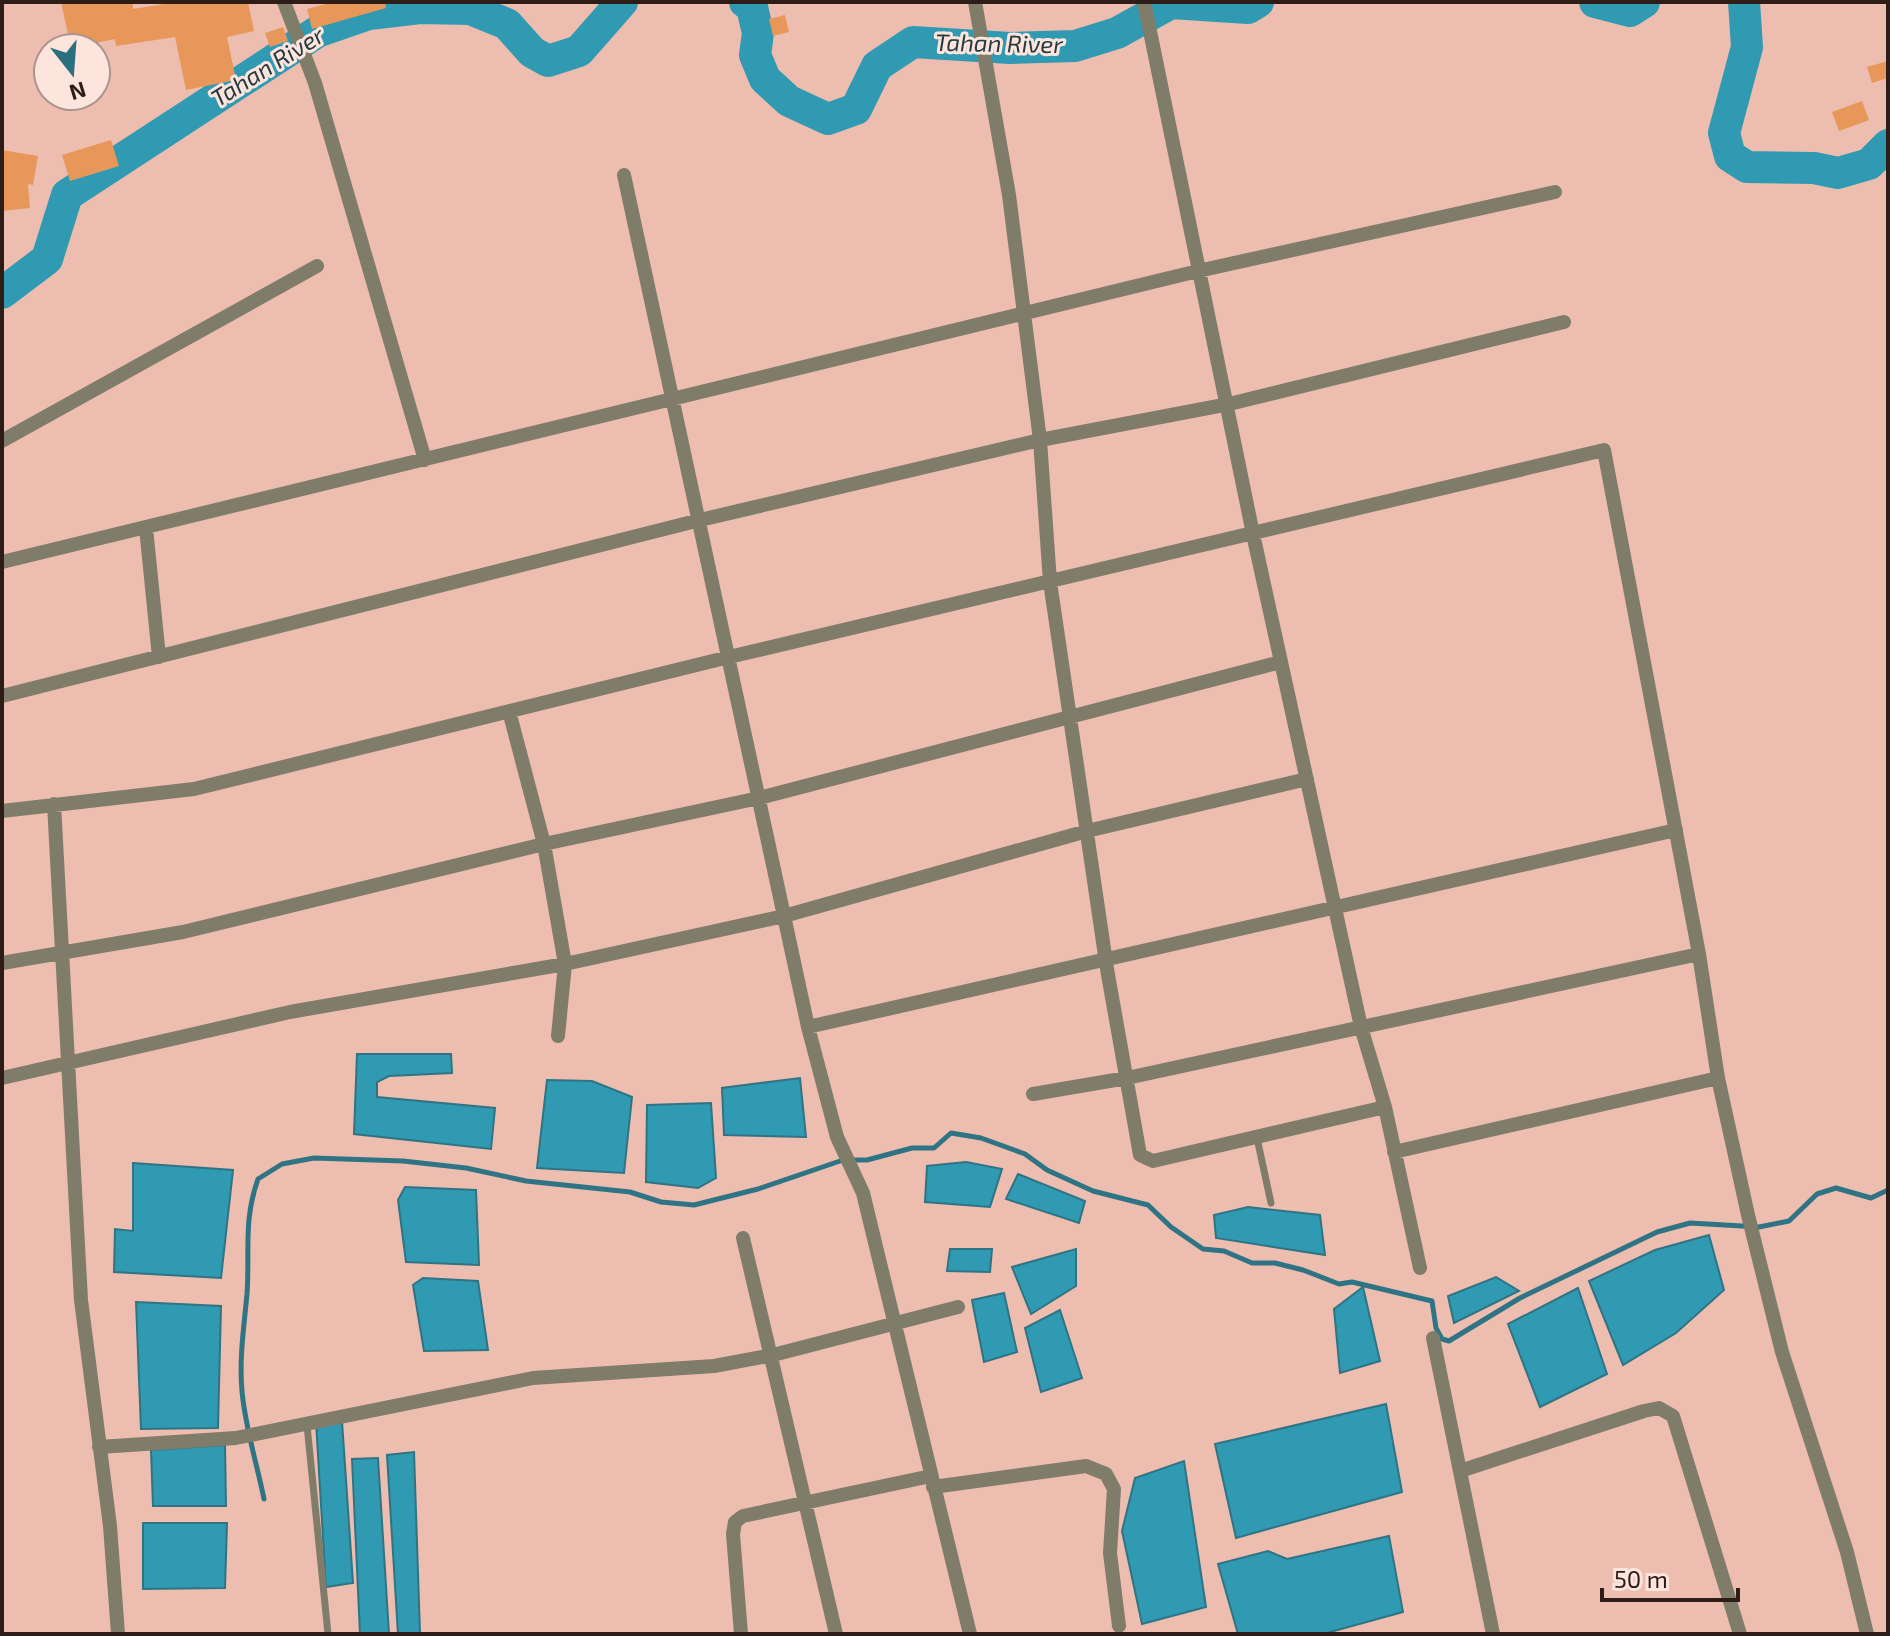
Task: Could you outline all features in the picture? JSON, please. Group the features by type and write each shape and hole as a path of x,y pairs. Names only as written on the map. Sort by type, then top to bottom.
{"street":[{"path":"975,2 1009,195 1040,440 1050,582 1069,717 1140,1155 1145,1160 1257,1138 1385,1107"},
{"path":"1144,2 1198,271 1229,404 1253,534 1361,1027 1385,1107 1420,1268"},
{"path":"286,8 315,83 425,460"},
{"path":"624,175 808,1027 837,1137 863,1193 970,1634"},
{"path":"2,562 1198,271 1555,192"},
{"path":"2,441 317,266"},
{"path":"2,696 700,520 1040,440 1229,404 1564,322"},
{"path":"2,811 194,789 729,657 1604,450 1699,954 1718,1078 1748,1215 1782,1352 1847,1552 1867,1634"},
{"path":"146,528 159,657"},
{"path":"2,963 183,932 544,844 759,798 1281,662"},
{"path":"509,711 544,844 565,964 558,1036"},
{"path":"2,1078 290,1012 565,964 784,916 1087,831 1307,779"},
{"path":"54,804 81,1300 118,1634"},
{"path":"808,1027 1676,830"},
{"path":"1033,1094 1127,1078 1699,954"},
{"path":"1394,1152 1718,1078"},
{"path":"743,1238 773,1355 836,1634"},
{"path":"99,1447 236,1438 533,1378 714,1366 773,1355 958,1307"},
{"path":"1433,1338 1493,1634"},
{"path":"1460,1471 1644,1411 1659,1408 1673,1416 1740,1634"},
{"path":"741,1634 733,1534 735,1522 743,1516 805,1501 932,1482 1086,1466 1106,1474 1114,1489 1110,1553 1119,1626"}],"lane":[{"path":"1257,1138 1271,1203"},
{"path":"307,1425 328,1634"}],"water":[{"path":"357,1054 451,1054 452,1073 389,1076 377,1082 377,1097 495,1108 491,1149 354,1134"},
{"path":"800,1078 806,1137 724,1135 722,1088"},
{"path":"547,1080 592,1081 632,1097 624,1173 537,1168"},
{"path":"711,1103 716,1178 698,1188 646,1182 647,1105"},
{"path":"966,1162 1002,1169 990,1207 925,1202 927,1166"},
{"path":"133,1163 233,1170 221,1278 114,1272 115,1229 133,1231"},
{"path":"1018,1174 1085,1201 1079,1223 1006,1199"},
{"path":"405,1187 476,1190 479,1265 406,1262 398,1200"},
{"path":"1248,1207 1320,1215 1325,1255 1216,1238 1214,1215"},
{"path":"1709,1235 1724,1290 1676,1333 1623,1365 1589,1281 1655,1250"},
{"path":"950,1249 992,1249 990,1272 947,1271"},
{"path":"1076,1249 1076,1286 1031,1314 1012,1267"},
{"path":"1496,1277 1519,1291 1454,1323 1448,1296"},
{"path":"423,1278 478,1281 488,1350 424,1351 413,1285"},
{"path":"1363,1287 1380,1361 1340,1373 1334,1309"},
{"path":"1578,1288 1607,1374 1540,1407 1508,1324"},
{"path":"1004,1293 1017,1352 984,1362 972,1300"},
{"path":"136,1302 221,1306 218,1428 141,1429"},
{"path":"1060,1310 1082,1378 1041,1392 1025,1328"},
{"path":"1386,1404 1402,1492 1236,1538 1215,1444"},
{"path":"342,1421 353,1583 326,1587 316,1422"},
{"path":"225,1445 226,1506 153,1506 151,1450"},
{"path":"414,1452 420,1634 398,1634 387,1455"},
{"path":"378,1458 389,1634 360,1634 352,1459"},
{"path":"1184,1461 1206,1607 1142,1624 1122,1531 1135,1478"},
{"path":"143,1523 227,1523 225,1588 143,1589"},
{"path":"1389,1536 1403,1612 1323,1634 1238,1634 1218,1564 1268,1551 1287,1559"}],"building":[{"path":"61,2 133,2 133,9 177,2 248,2 254,31 227,37 236,80 186,90 175,37 116,46 112,32 68,32"},
{"path":"334,2 385,2 386,8 312,29 307,9"},
{"path":"785,15 789,32 773,36 769,19"},
{"path":"283,27 288,41 270,47 265,33"},
{"path":"1888,61 1888,78 1872,83 1867,67"},
{"path":"1862,101 1869,120 1839,131 1832,112"},
{"path":"111,140 119,166 70,181 62,155"},
{"path":"2,150 38,156 33,185 28,184 30,208 2,211"}],"waterway":[{"name":"Tahan River","path":"2,293 47,259 67,195 317,32 369,14 420,8 470,9 507,24 532,52 548,61 579,51 622,2"},
{"name":"Tahan River","path":"745,2 752,7 758,33 755,55 765,79 789,101 828,119 856,109 877,66 913,42 1010,48 1075,46 1117,33 1171,3 1248,8 1258,2"},
{"name":"Tahan River","path":"1595,2 1630,11 1644,2"},
{"name":"Tahan River","path":"1744,2 1747,47 1724,133 1730,156 1747,167 1814,168 1838,173 1869,164 1888,145"},
{"path":"264,1499 248,1432 241,1355 253,1194 258,1179 282,1164 314,1158 403,1161 466,1168 526,1181 630,1192 661,1202 694,1205 758,1189 843,1160 867,1160 912,1148 934,1148 951,1133 981,1138 1025,1154 1047,1170 1093,1191 1148,1205 1171,1227 1203,1249 1224,1251 1252,1263 1275,1263 1303,1270 1339,1284 1352,1282 1432,1301 1436,1328 1442,1339 1449,1341 1520,1298 1657,1232 1690,1223 1759,1227 1789,1221 1817,1194 1836,1188 1871,1198 1888,1190"}]}
